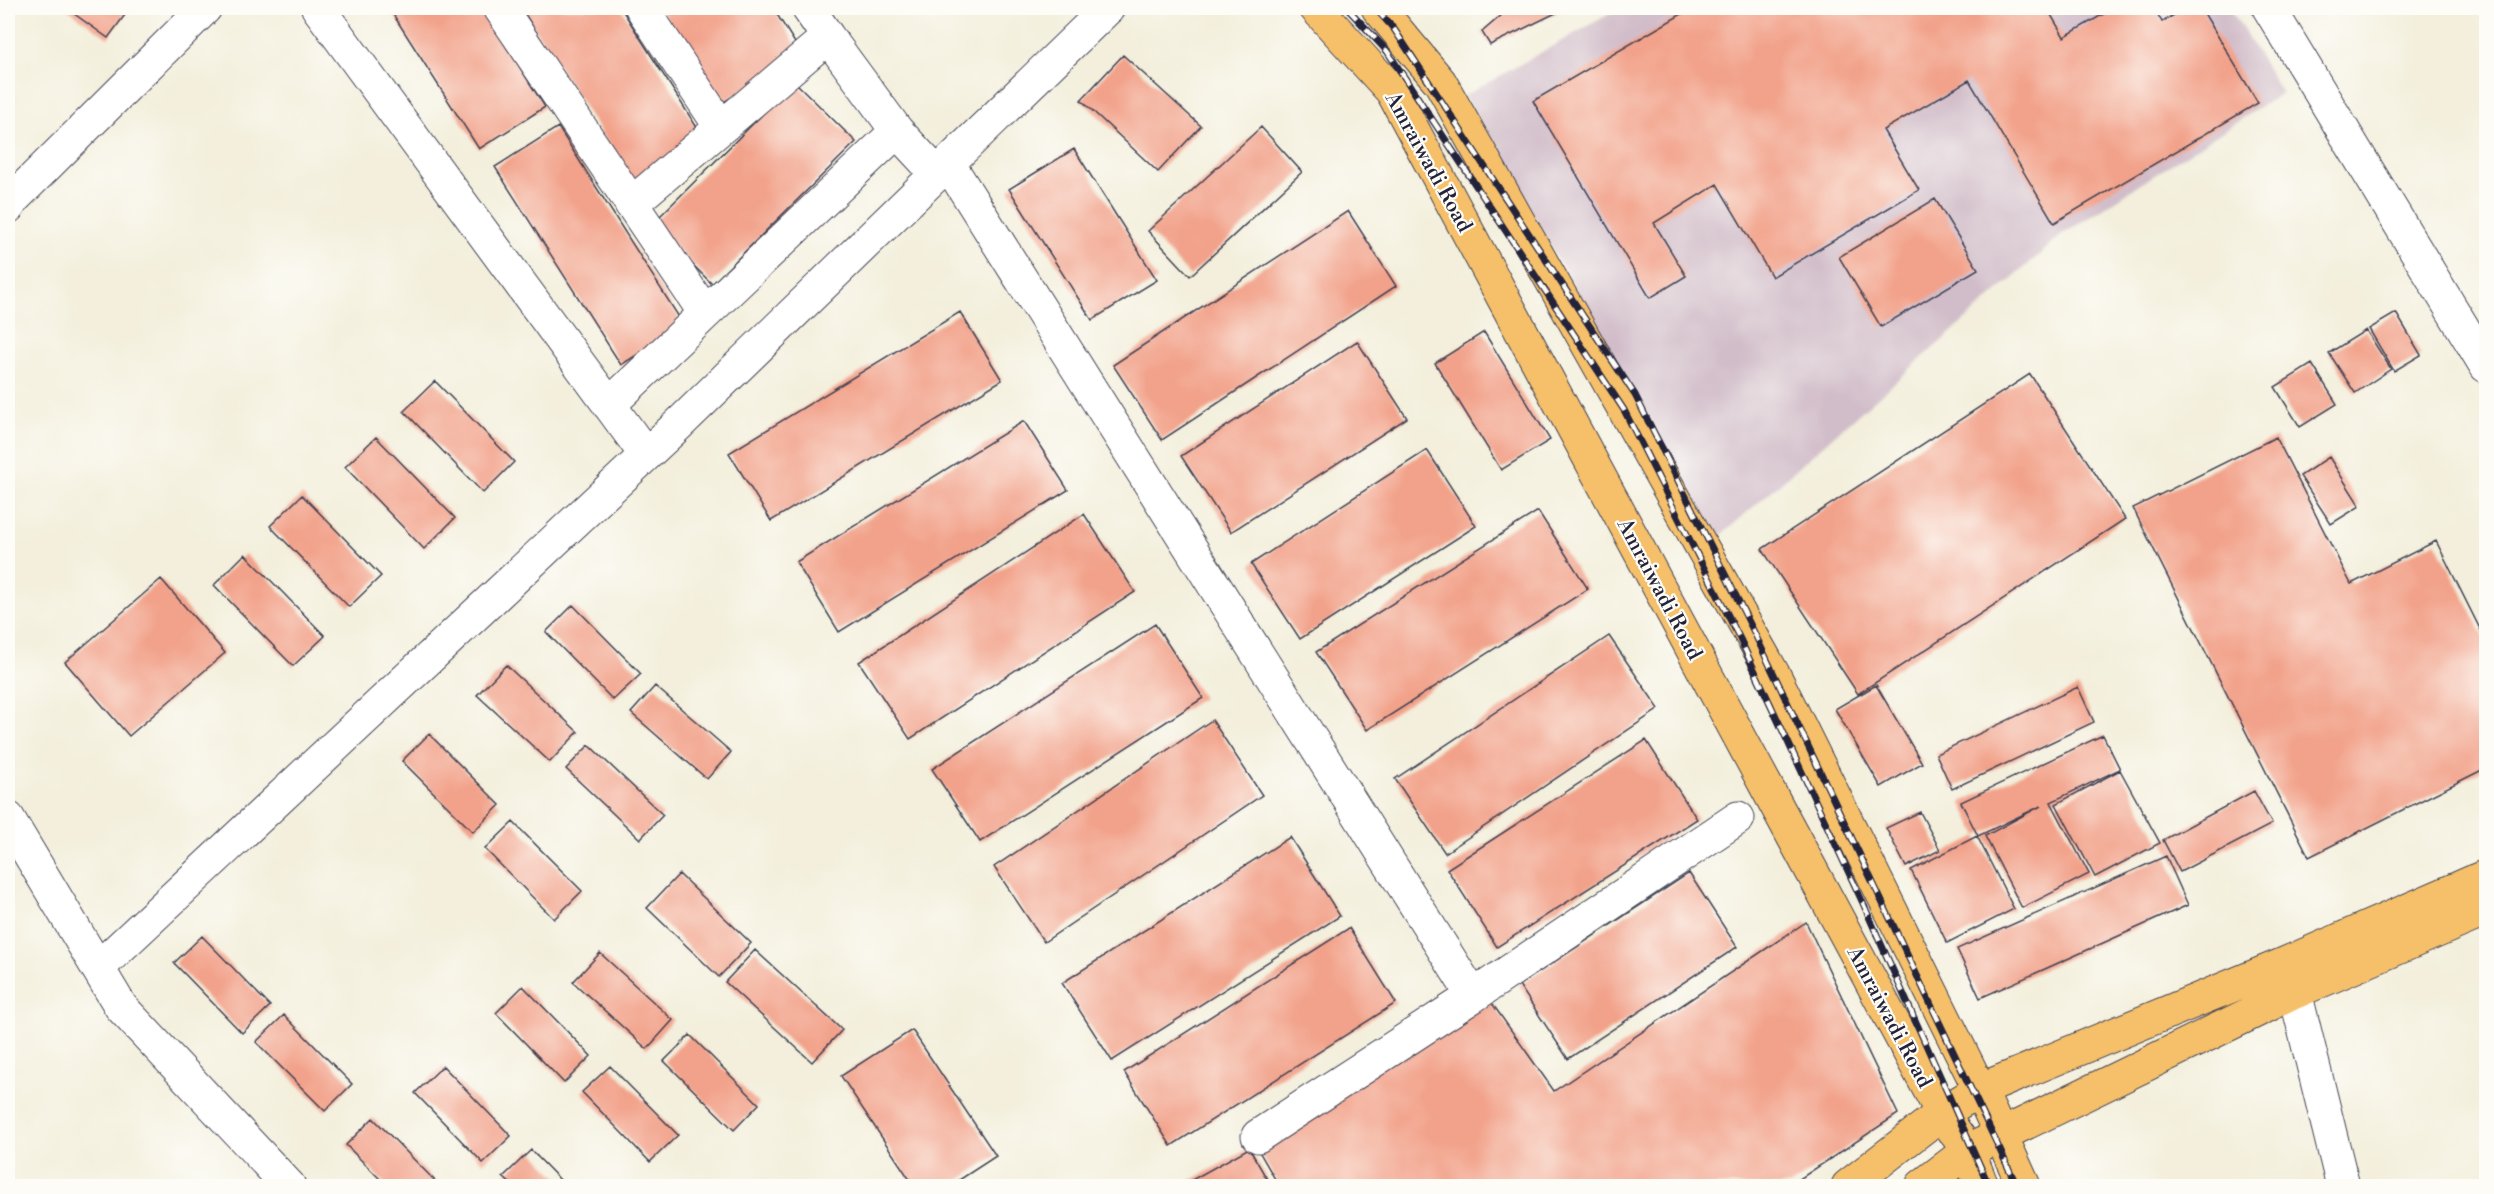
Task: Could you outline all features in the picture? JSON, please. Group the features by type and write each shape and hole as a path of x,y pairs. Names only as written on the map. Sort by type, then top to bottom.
{"main road":[{"name":"Amraiwadi Road","path":"1316,8 1392,91 1942,1113 1968,1151 1982,1186"},
{"path":"1378,8 1440,82 1770,669 1980,1090 2024,1186"},
{"path":"1848,1186 1942,1113 1980,1090 2282,965 2487,876"},
{"path":"1922,1186 1968,1151 2295,992 2487,910"}],"street":[{"path":"8,207 14,198 205,8"},
{"path":"318,8 646,455"},
{"path":"500,8 705,313"},
{"path":"642,8 721,127"},
{"path":"808,8 897,131 942,169 1473,996"},
{"path":"98,968 646,455 1108,8"},
{"path":"2269,8 2487,366"},
{"path":"632,204 828,37"},
{"path":"609,405 897,131"},
{"path":"8,818 121,1007 289,1186"},
{"path":"1258,1136 1473,996 1738,818"},
{"path":"2295,992 2343,1186"}],"shaded area":[{"path":"1620,8 2230,8 2282,93 2063,234 1718,538 1464,96"}],"building":[{"path":"66,8 130,8 108,38"},
{"path":"389,8 482,8 545,107 479,149"},
{"path":"521,8 621,8 703,137 632,182"},
{"path":"660,8 773,8 802,54 719,105"},
{"path":"1510,8 1566,8 1490,45 1482,32"},
{"path":"1692,8 2047,8 2064,37 2114,8 2154,8 2162,22 2186,8 2201,8 2258,103 2054,223 1969,80 1883,130 1919,190 1772,277 1717,184 1654,223 1686,276 1650,298 1533,101"},
{"path":"1123,55 1201,126 1158,172 1081,100"},
{"path":"795,82 856,142 712,284 652,224"},
{"path":"558,127 684,325 621,365 495,167"},
{"path":"1261,127 1302,172 1190,276 1148,231"},
{"path":"1074,149 1157,280 1092,320 1009,189"},
{"path":"1935,199 1978,269 1881,327 1839,257"},
{"path":"1348,211 1396,286 1162,440 1113,365"},
{"path":"960,312 1002,380 771,521 729,453"},
{"path":"2396,313 2421,355 2394,371 2369,329"},
{"path":"2366,330 2391,369 2355,393 2329,353"},
{"path":"1484,332 1550,440 1501,470 1435,363"},
{"path":"1357,341 1407,418 1231,532 1181,456"},
{"path":"2312,364 2337,404 2300,427 2275,387"},
{"path":"2030,374 2125,519 1858,694 1762,549"},
{"path":"435,381 514,462 483,493 404,411"},
{"path":"1024,421 1068,490 839,632 796,562"},
{"path":"376,437 455,518 424,549 345,467"},
{"path":"2276,437 2351,584 2436,541 2486,641 2486,768 2309,857 2133,508"},
{"path":"1427,450 1476,526 1300,639 1251,564"},
{"path":"2329,457 2360,506 2331,524 2300,476"},
{"path":"302,495 381,576 349,607 270,526"},
{"path":"1538,511 1588,589 1367,730 1316,652"},
{"path":"1084,514 1135,592 910,739 859,662"},
{"path":"245,554 325,636 293,666 214,585"},
{"path":"161,579 225,653 129,736 65,662"},
{"path":"573,605 641,674 613,700 546,632"},
{"path":"1155,624 1203,698 980,842 932,769"},
{"path":"1609,636 1659,709 1445,853 1395,779"},
{"path":"506,665 578,732 550,762 477,695"},
{"path":"1876,685 1922,763 1881,787 1835,709"},
{"path":"655,686 731,752 707,779 631,713"},
{"path":"2078,687 2094,722 1952,789 1936,754"},
{"path":"1212,720 1262,795 1044,942 994,867"},
{"path":"429,734 500,805 473,832 402,761"},
{"path":"2103,735 2120,769 2051,802 2089,874 2022,908 1985,836 2041,806 1978,836 1961,802"},
{"path":"1646,740 1697,819 1497,947 1447,869"},
{"path":"589,745 663,815 640,839 566,769"},
{"path":"2120,770 2160,843 2095,877 2056,804"},
{"path":"2254,791 2272,824 2180,872 2163,840"},
{"path":"1920,812 1940,850 1906,867 1886,828"},
{"path":"513,822 582,891 554,919 485,849"},
{"path":"1977,836 2014,909 1947,943 1911,870"},
{"path":"1290,837 1340,916 1112,1061 1062,983"},
{"path":"2166,856 2188,905 1980,998 1957,949"},
{"path":"1689,873 1737,947 1568,1059 1519,985"},
{"path":"679,874 751,943 719,977 647,908"},
{"path":"1806,922 1898,1114 1789,1186 1279,1186 1256,1146 1489,999 1554,1091"},
{"path":"1349,928 1396,1003 1171,1146 1124,1072"},
{"path":"202,936 270,1006 242,1033 174,963"},
{"path":"755,950 842,1030 812,1062 725,982"},
{"path":"600,953 673,1020 647,1049 573,982"},
{"path":"523,986 591,1056 564,1083 496,1013"},
{"path":"284,1015 352,1084 325,1111 256,1042"},
{"path":"912,1030 996,1156 950,1186 914,1186 841,1076"},
{"path":"690,1035 759,1104 734,1130 664,1061"},
{"path":"443,1066 511,1136 483,1163 415,1093"},
{"path":"610,1066 678,1135 650,1162 582,1092"},
{"path":"373,1118 440,1186 387,1186 346,1145"},
{"path":"1249,1148 1271,1186 1181,1186"},
{"path":"531,1150 566,1186 513,1186 503,1177"}],"railway":[{"path":"1347,8 1387,51 1624,410 1740,639 1862,901 1989,1186"},
{"path":"1375,8 1394,29 1635,395 1752,628 2017,1186"}]}
